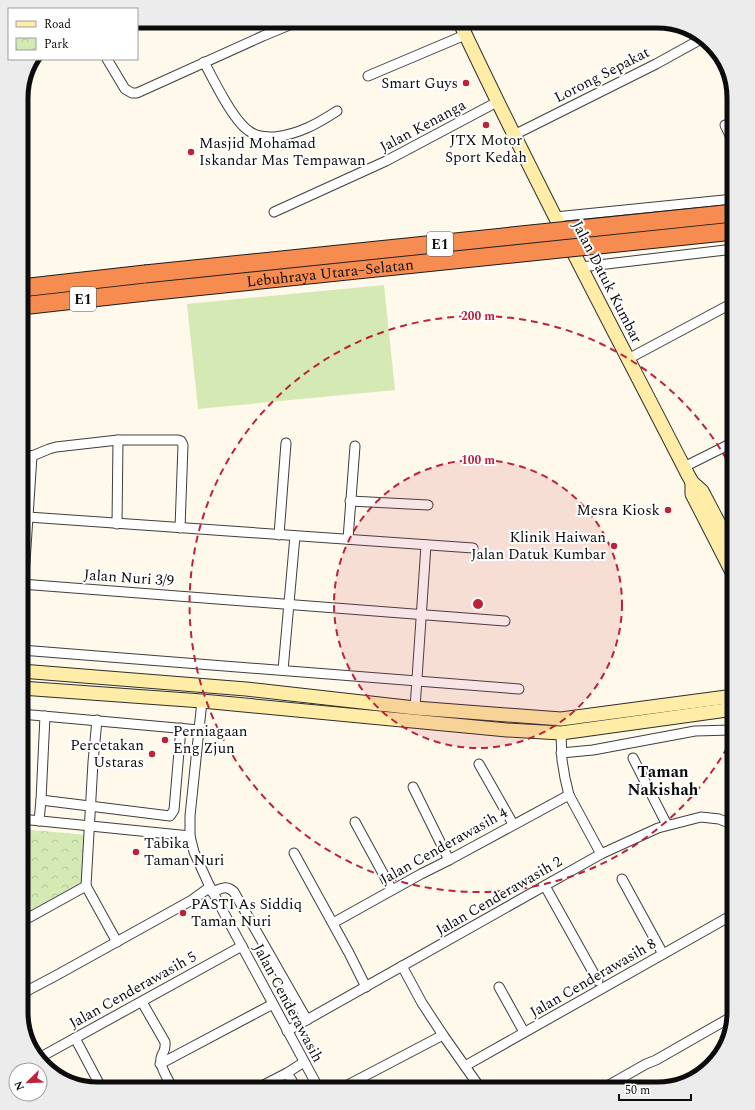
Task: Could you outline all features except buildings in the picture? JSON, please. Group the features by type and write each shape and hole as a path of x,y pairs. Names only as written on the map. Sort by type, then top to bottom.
{"highway":[{"name":"Lebuhraya Utara–Selatan","path":"28,287 727,214"},
{"name":"Lebuhraya Utara–Selatan","path":"28,305 727,232"}],"main road":[{"name":"Jalan Datuk Kumbar","path":"462,28 497,102 555,217 684,467 692,488 727,561"},
{"name":"Jalan Datuk Kumbar","path":"692,488 702,491 727,539"},
{"path":"28,672 246,689 415,708 561,719 727,697"},
{"path":"28,689 202,701 507,730 561,733 727,710"}],"street":[{"path":"109,60 125,89 132,93 137,93 283,28"},
{"path":"368,76 465,35"},
{"name":"Lorong Sepakat","path":"514,135 656,64 698,41"},
{"path":"204,62 225,101 240,123 256,136 282,136 296,133 309,128 337,111"},
{"name":"Jalan Kenanga","path":"274,212 386,161 497,102"},
{"path":"725,125 727,129"},
{"path":"555,217 727,199"},
{"path":"581,267 727,250"},
{"path":"628,359 727,306"},
{"path":"117,524 118,440"},
{"path":"28,456 32,456 56,447 118,440 181,441 183,444 180,528"},
{"path":"279,534 286,443"},
{"path":"348,539 355,446"},
{"path":"684,467 727,446"},
{"path":"28,500 32,456"},
{"path":"350,501 428,505"},
{"path":"28,522 117,524 473,548"},
{"path":"283,670 295,536"},
{"path":"415,708 426,545"},
{"name":"Jalan Nuri 3/9","path":"28,584 505,621"},
{"path":"28,651 519,689"},
{"name":"Jalan Cenderawasih","path":"202,701 190,816 190,836 194,852 211,890 315,1082"},
{"path":"28,715 199,730"},
{"path":"39,821 46,716"},
{"path":"97,720 90,807 86,886 117,942"},
{"path":"41,800 170,816 174,810 181,728"},
{"path":"561,754 593,750 695,731 727,730"},
{"path":"561,733 561,754 569,795 601,854"},
{"path":"634,758 667,825"},
{"path":"479,764 513,824"},
{"path":"413,787 449,860"},
{"name":"Jalan Cenderawasih 4","path":"333,923 513,824 569,795"},
{"path":"160,833 162,816"},
{"name":"Jalan Cenderawasih 2","path":"288,1031 601,854 667,825 701,817 719,819 727,822"},
{"path":"28,820 190,836"},
{"path":"355,822 392,890"},
{"path":"294,853 333,923 366,987"},
{"path":"622,879 663,954"},
{"path":"28,918 86,886"},
{"path":"545,886 598,980"},
{"path":"28,990 211,890 225,887 230,888 234,892 307,1020"},
{"name":"Jalan Cenderawasih 8","path":"465,1066 727,918"},
{"name":"Jalan Cenderawasih 5","path":"42,1056 242,946"},
{"path":"402,966 422,1003 476,1082"},
{"path":"499,987 524,1032"},
{"path":"142,1002 165,1042 165,1049 160,1064 169,1082"},
{"path":"160,1064 273,1004"},
{"path":"614,1082 726,1020"},
{"path":"353,1082 443,1035"},
{"path":"75,1038 98,1082"},
{"path":"270,1082 304,1062"},
{"path":"287,1073 292,1082"}],"green space":[{"path":"384,285 395,390 198,409 187,304"},
{"path":"28,830 87,835 84,881 28,915"},
{"path":"89,1078 91,1082 84,1081"}],"place":[{"name":"Smart Guys","path":"466,83"},
{"name":"JTX Motor Sport Kedah","path":"486,125"},
{"name":"Masjid Mohamad Iskandar Mas Tempawan","path":"191,152"},
{"name":"Mesra Kiosk","path":"668,510"},
{"name":"Klinik Haiwan Jalan Datuk Kumbar","path":"614,546"},
{"name":"Perniagaan Eng Zjun","path":"165,740"},
{"name":"Percetakan Ustaras","path":"152,754"},
{"name":"Tabika Taman Nuri","path":"136,852"},
{"name":"PASTI As Siddiq Taman Nuri","path":"183,913"}],"district":[{"name":"Taman Nakishah","path":"663,781"}]}
